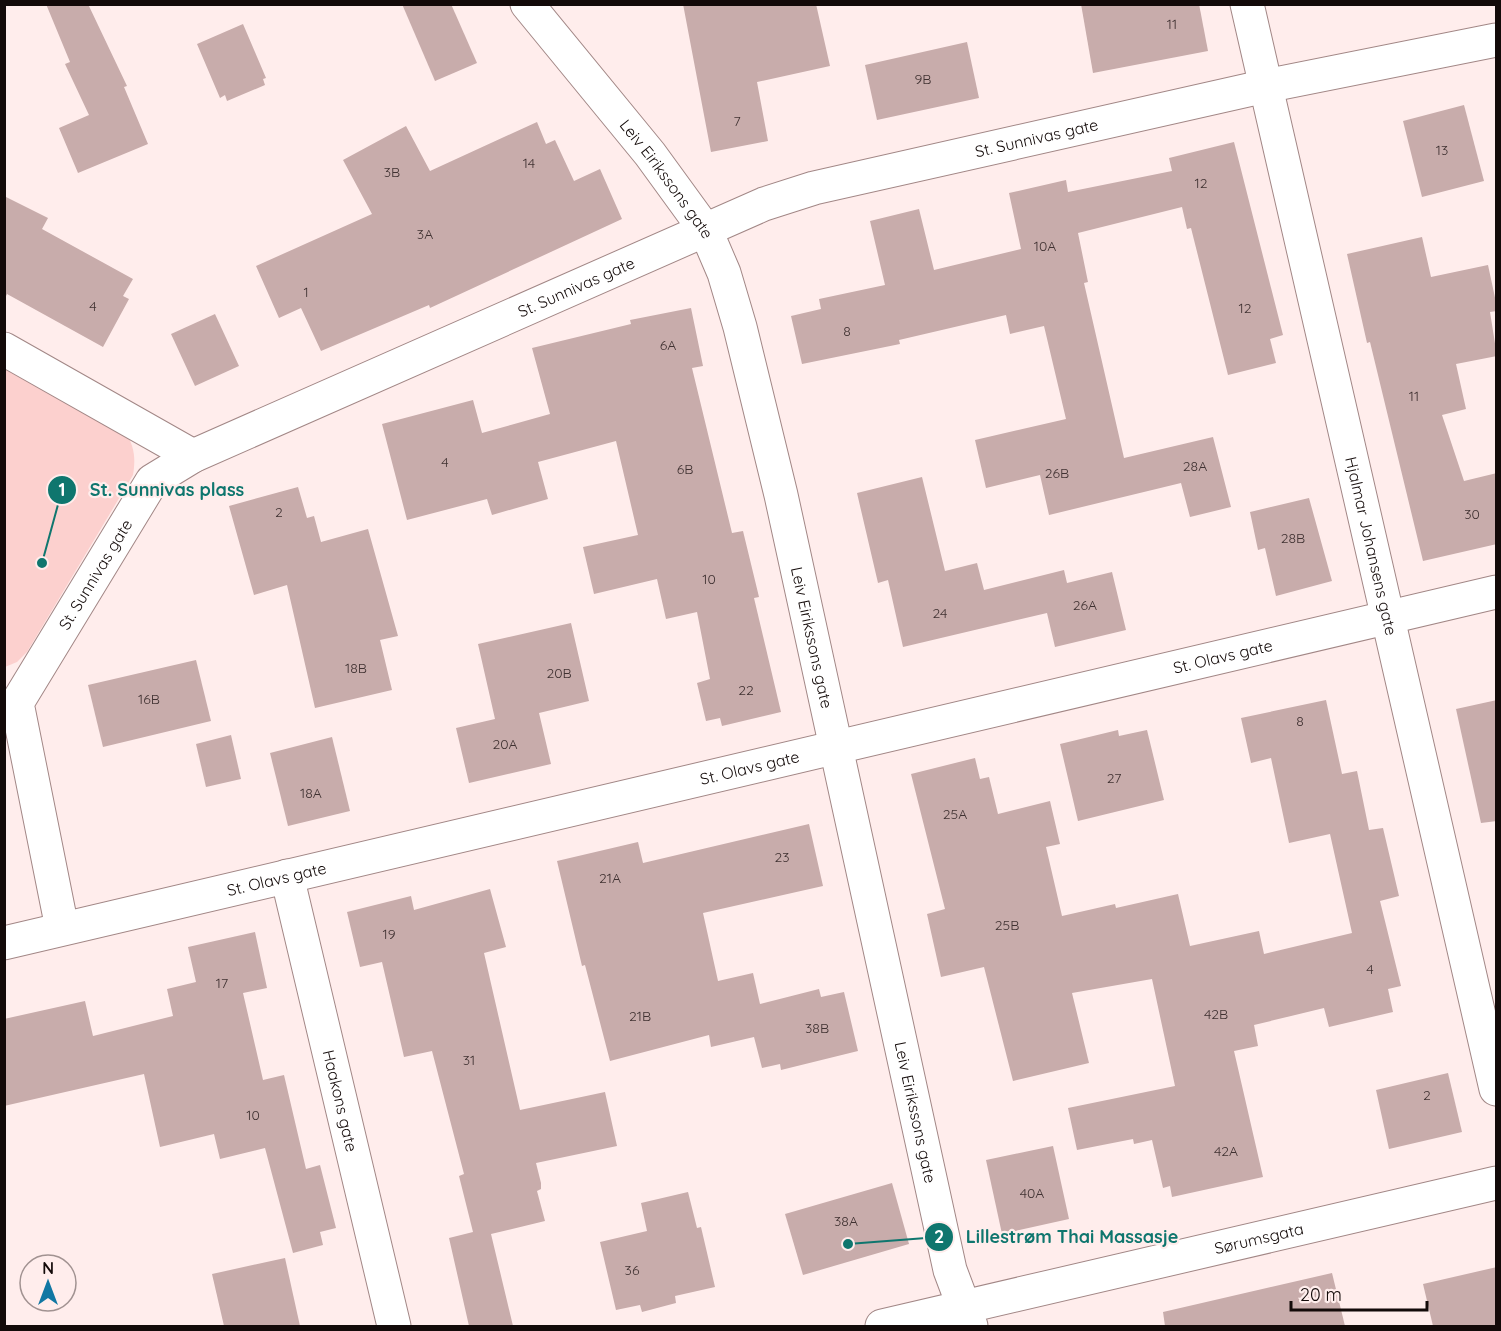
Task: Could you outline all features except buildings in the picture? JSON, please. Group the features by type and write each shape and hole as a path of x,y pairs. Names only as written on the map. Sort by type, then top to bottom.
{"street":[{"name":"Leiv Eirikssons gate","path":"527,4 650,154 706,231 724,273 741,327 781,495 950,1270 967,1317"},
{"name":"Hjalmar Johansens gate","path":"1247,4 1497,1089"},
{"name":"St. Sunnivas gate","path":"62,928 11,700 152,481 193,456 764,204 814,188 1266,86 1497,40"},
{"path":"4,349 193,456"},
{"name":"St. Olavs gate","path":"4,943 835,750 1497,592"},
{"name":"Haakons gate","path":"287,876 394,1326"},
{"name":"Sørumsgata","path":"882,1326 967,1317 1497,1183"}],"shaded area":[{"path":"4,362 125,431 132,447 134,463 133,475 27,652 17,662 5,667"}],"place":[{"name":"St. Sunnivas plass","path":"42,563"},
{"name":"Lillestrøm Thai Massasje","path":"848,1244"}]}
